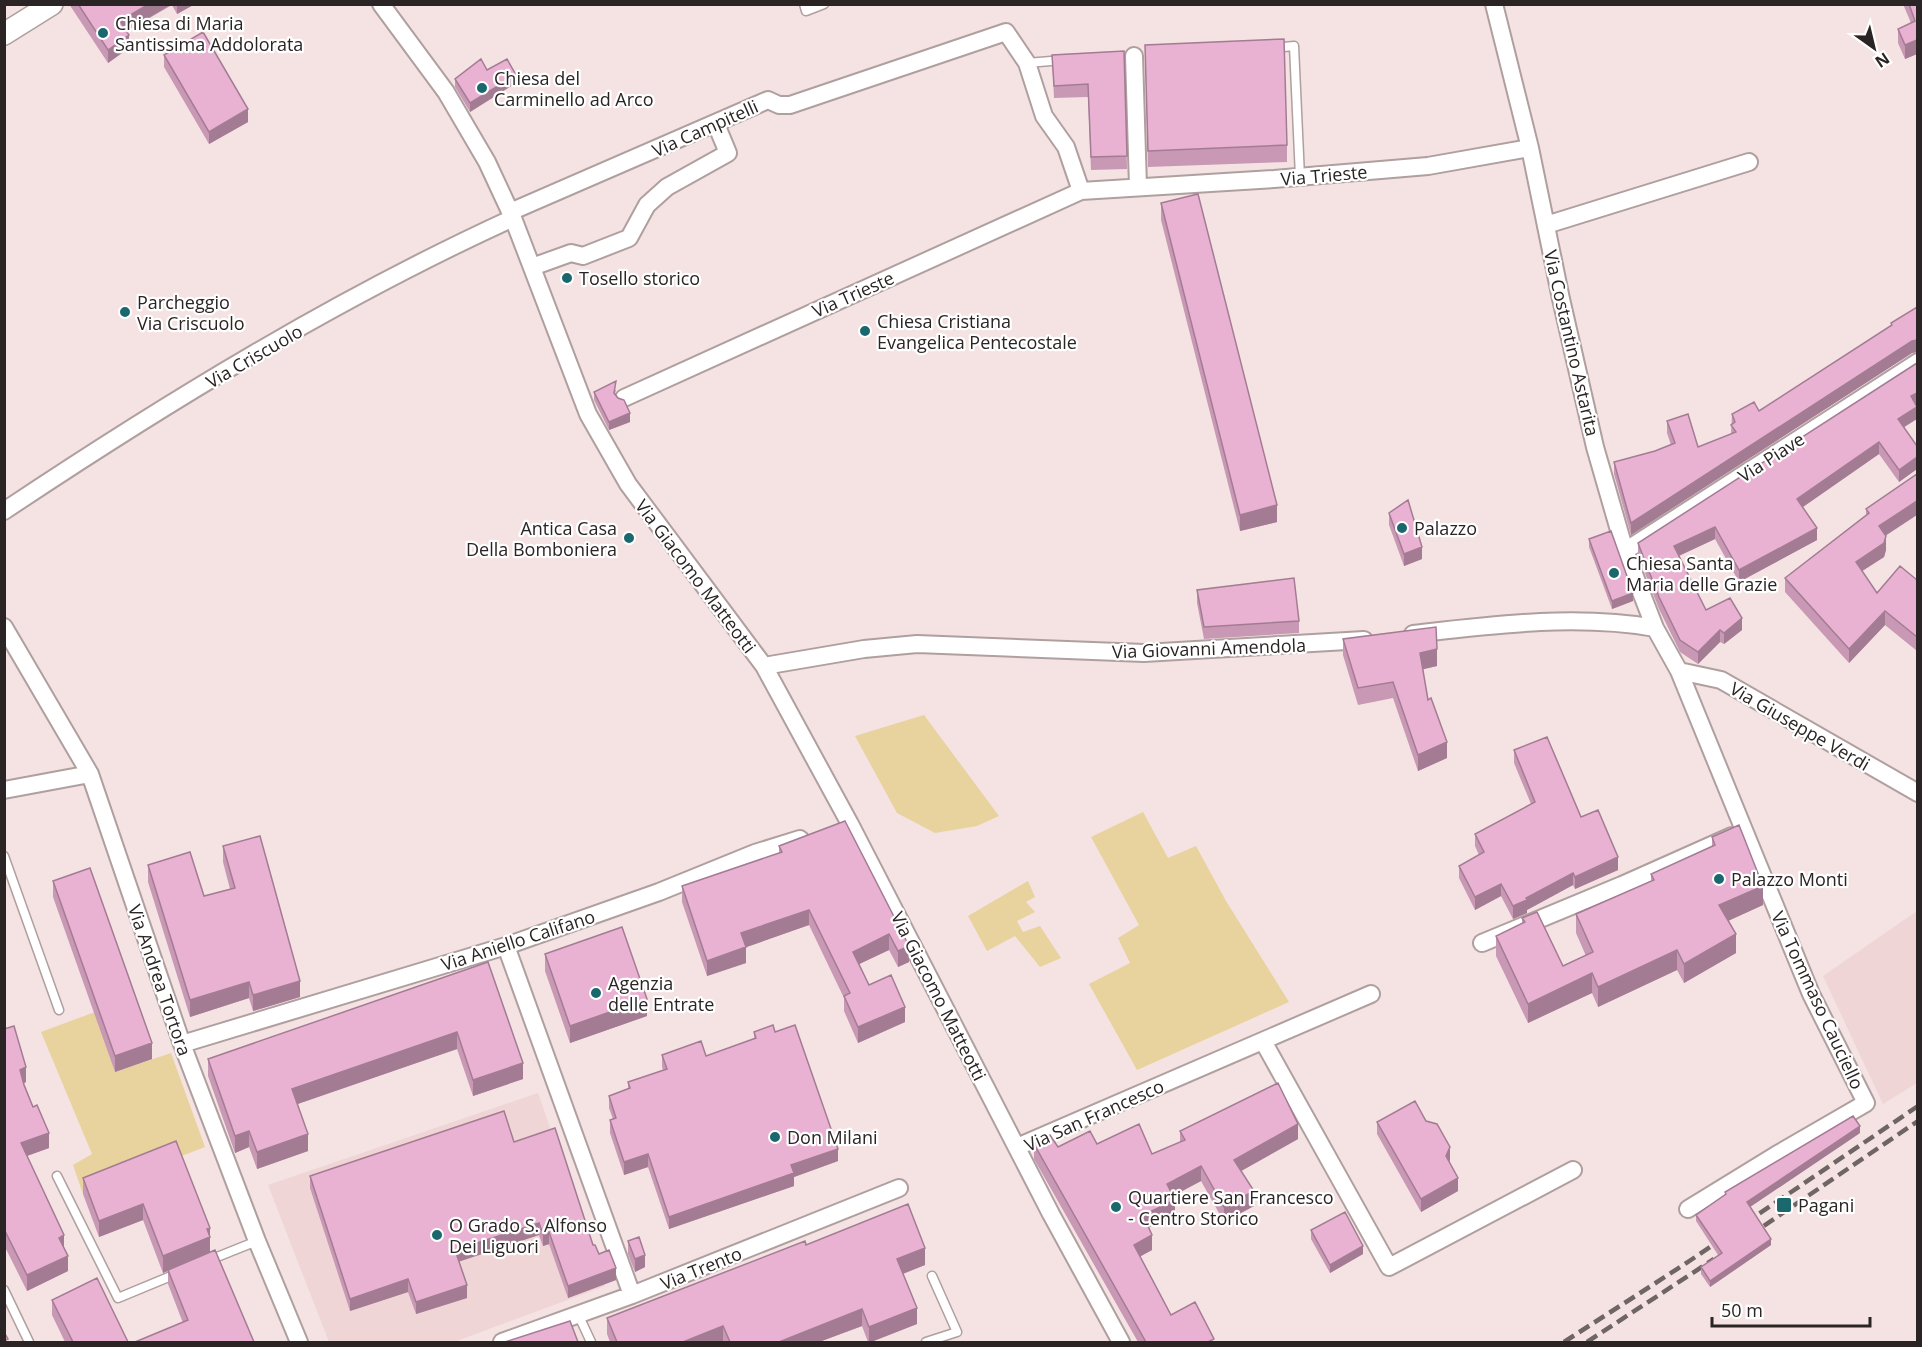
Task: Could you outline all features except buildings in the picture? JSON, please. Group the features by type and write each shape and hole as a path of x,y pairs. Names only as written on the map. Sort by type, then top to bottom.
{"street":[{"name":"Via Giacomo Matteotti","path":"381,4 447,92 487,162 512,215 588,414 628,484 764,666 845,826 1017,1147"},
{"name":"Via Costantino Astarita","path":"1494,4 1530,148 1595,447 1625,551 1655,627 1679,671"},
{"path":"4,34 47,7"},
{"name":"Via Campitelli","path":"512,215 768,100 779,105 790,105 1006,32 1027,63"},
{"path":"1134,56 1138,187"},
{"path":"1027,63 1044,116 1066,147 1081,191"},
{"path":"532,267 571,253 583,256 629,238 647,205 667,187 728,153 716,124"},
{"name":"Via Trieste","path":"624,398 1081,191 1428,166 1530,148"},
{"path":"1546,225 1749,162"},
{"name":"Via Criscuolo","path":"4,511 183,393 439,252 512,215"},
{"name":"Via Piave","path":"1625,551 1917,362"},
{"name":"Via Giovanni Amendola","path":"764,666 864,649 917,644 1144,653 1337,643 1559,621 1655,627"},
{"name":"Via Andrea Tortora","path":"4,627 90,774 182,1044 298,1342"},
{"name":"Via Giuseppe Verdi","path":"1679,671 1721,680 1917,793"},
{"name":"Via Tommaso Cauciello","path":"1679,671 1811,994 1866,1103 1688,1209"},
{"path":"4,790 90,774"},
{"path":"1482,943 1744,831"},
{"name":"Via Aniello Califano","path":"182,1044 506,946 659,892 755,853 818,834"},
{"path":"506,946 632,1295"},
{"name":"Via San Francesco","path":"1121,1342 1017,1147 1371,994"},
{"path":"1263,1041 1389,1267 1573,1170"},
{"name":"Via Trento","path":"502,1342 632,1295 899,1188"}],"lane":[{"path":"804,4 806,11 824,4"},
{"path":"1260,48 1294,46 1300,177"},
{"path":"1027,63 1075,60"},
{"path":"4,856 59,1010"},
{"path":"57,1176 118,1298 184,1270"},
{"path":"195,1266 257,1240"},
{"path":"926,1342 957,1332 932,1276"},
{"path":"4,1290 29,1342"},
{"path":"578,1314 591,1342"}],"shaded area":[{"path":"924,715 999,816 977,826 935,833 897,813 855,736"},
{"path":"1143,812 1168,858 1196,846 1226,901 1289,1002 1137,1070 1089,984 1130,963 1118,938 1139,925 1091,837"},
{"path":"1028,881 1035,897 1026,902 1035,912 1017,921 1023,932 1040,926 1061,958 1040,967 1015,936 987,951 968,916"},
{"path":"1917,911 1917,1083 1883,1104 1823,976"},
{"path":"95,1012 115,1072 171,1053 205,1147 83,1194 73,1165 92,1154 41,1032"},
{"name":"O Grado S. Alfonso Dei Liguori","path":"538,1093 605,1286 454,1342 329,1342 268,1185"}],"railway":[{"path":"1564,1342 1685,1264 1918,1106"},
{"path":"1749,1236 1918,1121"},
{"path":"1587,1342 1714,1259"}],"place":[{"name":"Chiesa di Maria Santissima Addolorata","path":"103,33"},
{"name":"Chiesa del Carminello ad Arco","path":"482,88"},
{"name":"Tosello storico","path":"567,278"},
{"name":"Parcheggio Via Criscuolo","path":"125,312"},
{"name":"Chiesa Cristiana Evangelica Pentecostale","path":"865,331"},
{"name":"Palazzo","path":"1402,528"},
{"name":"Antica Casa Della Bomboniera","path":"629,538"},
{"name":"Chiesa Santa Maria delle Grazie","path":"1614,573"},
{"name":"Palazzo Monti","path":"1719,879"},
{"name":"Agenzia delle Entrate","path":"596,993"},
{"name":"Don Milani","path":"775,1137"},
{"name":"Pagani","path":"1784,1205"},
{"name":"Quartiere San Francesco - Centro Storico","path":"1116,1207"},
{"name":"O Grado S. Alfonso Dei Liguori","path":"437,1235"}]}
